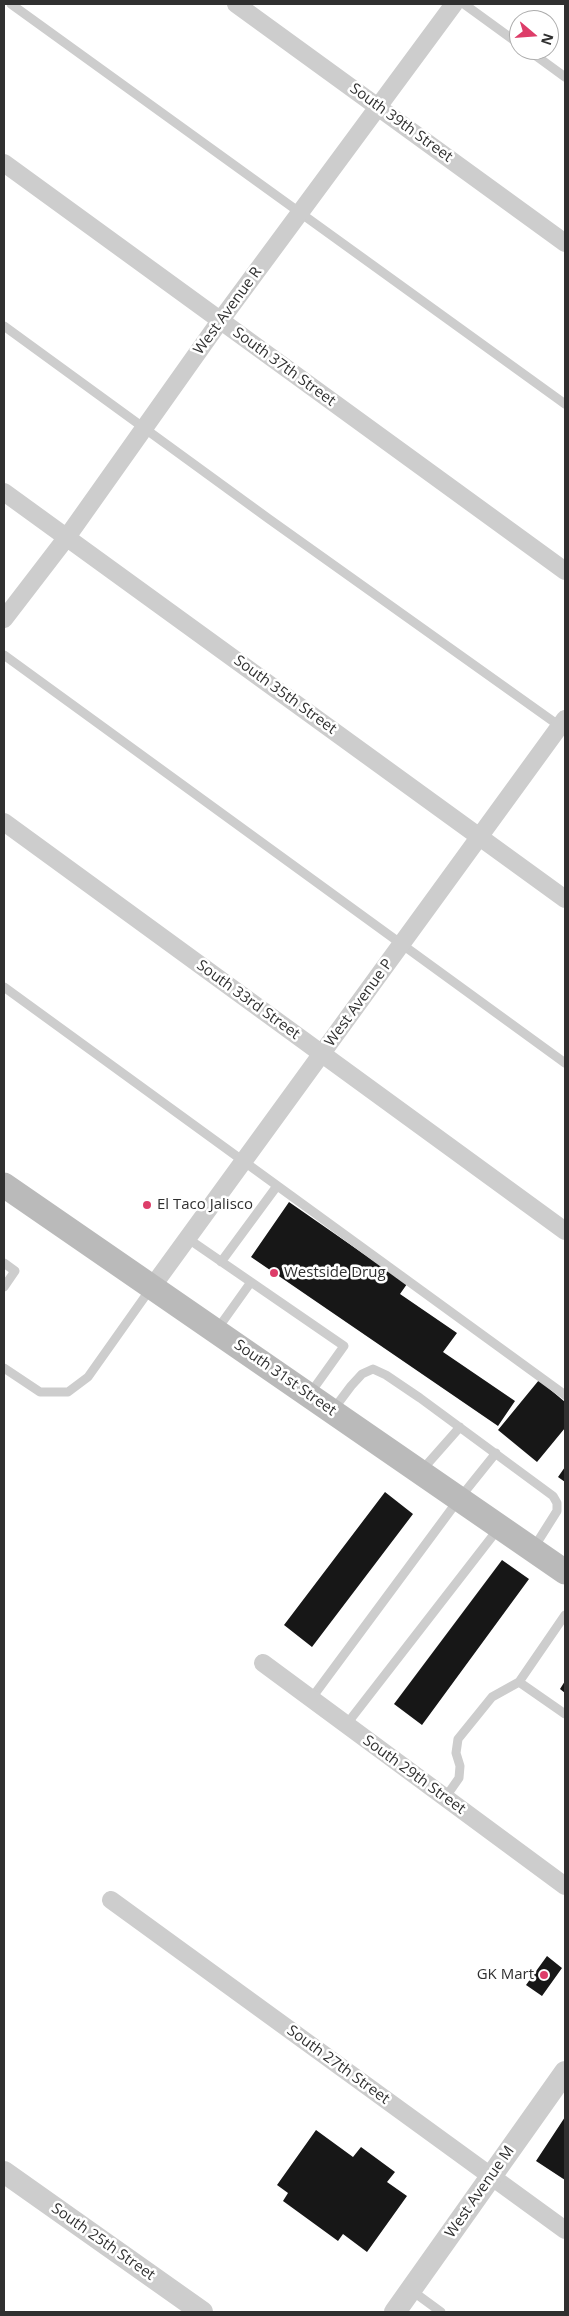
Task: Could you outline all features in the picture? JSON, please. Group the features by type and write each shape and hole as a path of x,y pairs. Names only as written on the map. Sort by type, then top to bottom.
{"main road":[{"name":"South 31st Street","path":"4,1185 565,1572"}],"street":[{"name":"South 39th Street","path":"236,4 565,242"},
{"name":"West Avenue R","path":"4,619 67,537 220,321 454,4"},
{"name":"South 37th Street","path":"4,163 565,571"},
{"name":"South 35th Street","path":"4,492 565,899"},
{"name":"West Avenue P","path":"152,1286 401,943 563,725"},
{"name":"South 33rd Street","path":"4,822 565,1231"},
{"name":"South 29th Street","path":"262,1663 565,1886"},
{"name":"South 27th Street","path":"111,1900 565,2230"},
{"name":"West Avenue M","path":"395,2312 565,2072"},
{"name":"South 25th Street","path":"4,2172 202,2312"}],"lane":[{"path":"11,4 565,404"},
{"path":"464,4 509,37"},
{"path":"542,60 565,77"},
{"path":"4,326 145,427 268,519 563,725"},
{"path":"4,655 565,1063"},
{"path":"4,987 565,1395"},
{"path":"221,1262 277,1186"},
{"path":"187,1238 344,1346 309,1395"},
{"path":"4,1263 15,1271 4,1288"},
{"path":"216,1331 251,1282"},
{"path":"4,1368 40,1392 68,1392 88,1377 152,1286"},
{"path":"332,1411 362,1374 373,1369 386,1375 553,1496 557,1503 557,1510 533,1550"},
{"path":"421,1472 460,1427"},
{"path":"311,1699 459,1499 496,1453"},
{"path":"346,1725 500,1526"},
{"path":"445,1798 459,1778 460,1766 456,1753 458,1739 492,1697 519,1682 565,1615"},
{"path":"519,1682 565,1714"},
{"path":"411,2290 441,2312"}],"building":[{"path":"289,1202 407,1284 400,1294 457,1333 443,1352 515,1401 498,1426 251,1257"},
{"path":"539,1380 565,1402 565,1428 537,1462 498,1430"},
{"path":"565,1467 565,1482 558,1477"},
{"path":"385,1492 413,1514 312,1647 284,1625"},
{"path":"502,1560 529,1579 422,1725 394,1704"},
{"path":"565,1681 565,1693 560,1689"},
{"path":"547,1956 562,1968 542,1996 526,1985"},
{"path":"565,2117 565,2180 536,2161"},
{"path":"316,2130 353,2157 361,2147 395,2172 387,2182 407,2196 367,2252 343,2234 338,2241 283,2201 288,2193 277,2185"}],"place":[{"name":"El Taco Jalisco","path":"147,1205"},
{"name":"Westside Drug","path":"274,1273"},
{"name":"GK Mart","path":"544,1975"}]}
